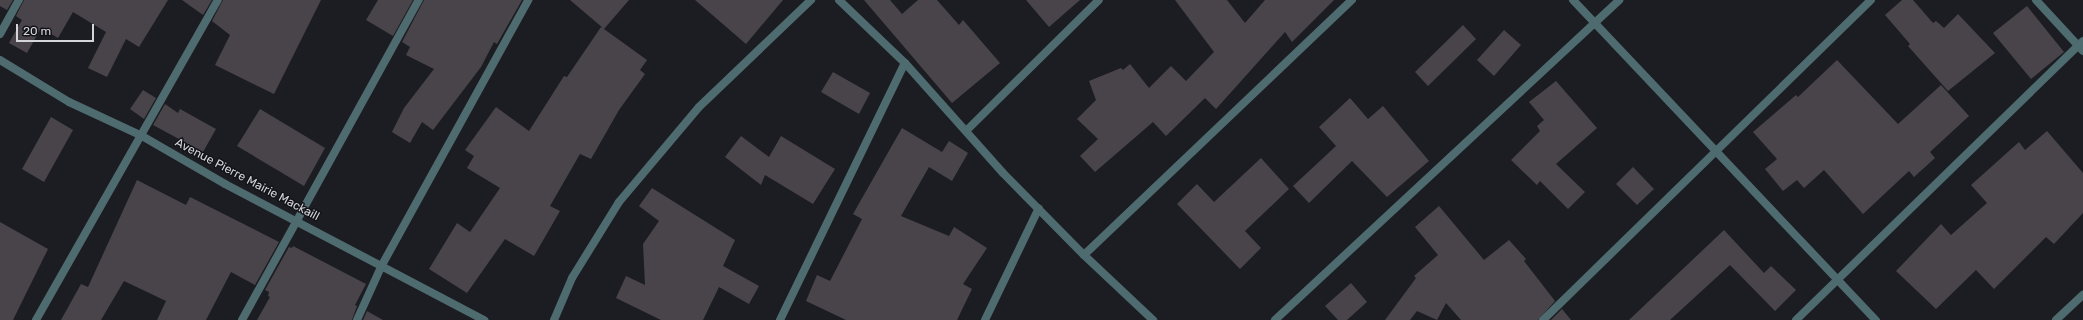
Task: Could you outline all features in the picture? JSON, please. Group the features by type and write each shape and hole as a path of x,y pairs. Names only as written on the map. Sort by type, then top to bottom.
{"street":[{"path":"0,34 19,0"},
{"path":"36,320 218,0"},
{"path":"242,320 419,0"},
{"path":"357,320 382,265 528,0"},
{"path":"554,320 572,278 619,202 699,107 811,0"},
{"path":"839,0 905,63 967,130 1003,173 1084,255 1153,320"},
{"path":"967,130 1099,0"},
{"path":"1084,255 1352,0"},
{"path":"1573,0 1876,320"},
{"path":"1275,320 1619,0"},
{"path":"1543,320 1871,0"},
{"path":"1796,320 2081,46 2036,0"},
{"name":"Avenue Pierre Mairie Mackaill","path":"0,60 69,102 142,136 225,184 382,265 484,320"},
{"path":"780,320 905,63"},
{"path":"985,320 1039,208"},
{"path":"2056,320 2083,295"}],"building":[{"path":"0,0 13,0 7,10 0,6"},
{"path":"24,0 168,0 139,47 126,39 107,77 88,68 106,32 73,12 58,38 41,28 27,53 9,43 22,20 16,16"},
{"path":"182,0 212,0 203,15"},
{"path":"223,0 321,0 274,94 215,65 230,35 212,21"},
{"path":"378,0 413,0 393,36 366,20"},
{"path":"424,0 522,0 497,44 494,42 481,67 433,130 422,122 410,143 392,132 404,108 434,69 406,55 410,47 402,42"},
{"path":"570,0 629,0 604,29 647,60 640,70 645,74 619,110 591,159 580,154 550,206 560,211 534,256 505,239 467,293 429,269 457,223 470,232 500,188 467,168 474,156 465,150 496,107 529,131 564,76 567,77 601,27 603,28"},
{"path":"695,0 783,0 746,44"},
{"path":"864,0 890,0 902,14 918,0 937,0 959,25 963,20 1000,63 952,103"},
{"path":"1026,0 1080,0 1049,27"},
{"path":"1175,0 1227,0 1245,23 1265,0 1334,0 1292,42 1285,32 1216,109 1205,98 1166,136 1153,122 1095,172 1080,156 1098,139 1077,119 1096,100 1089,81 1121,68 1123,70 1130,64 1149,88 1171,66 1186,81 1214,52"},
{"path":"1902,0 1913,0 1933,23 1936,21 1944,28 1958,14 1995,53 1948,91 1908,46 1910,44 1885,15"},
{"path":"2027,6 2064,52 2031,79 1993,33"},
{"path":"1463,25 1476,39 1428,86 1415,72"},
{"path":"1504,30 1521,45 1494,76 1477,60"},
{"path":"1837,60 1898,124 1941,85 1969,116 1930,152 1935,158 1914,177 1909,171 1863,214 1824,170 1804,188 1797,180 1783,191 1765,169 1777,159 1753,132 1796,95 1798,97"},
{"path":"833,72 870,93 859,114 821,92"},
{"path":"1556,81 1597,128 1556,164 1585,192 1568,209 1540,181 1537,185 1511,160 1540,131 1537,126 1544,120 1529,102"},
{"path":"143,90 156,98 144,119 130,109"},
{"path":"1350,98 1368,119 1383,106 1429,161 1387,197 1352,161 1309,203 1293,186 1336,146 1319,127"},
{"path":"165,104 178,113 180,109 216,129 203,152 153,125"},
{"path":"260,109 325,148 304,186 237,146"},
{"path":"51,117 73,130 44,182 22,169"},
{"path":"902,128 942,152 949,141 968,153 952,181 929,167 901,216 949,236 954,227 987,248 963,284 972,289 957,320 846,320 806,301 817,275 830,281 862,219 853,214"},
{"path":"2047,131 2083,173 2083,213 2054,244 2046,237 1994,289 1976,270 1936,309 1896,271 1941,224 1951,235 1987,203 1971,185 2019,142 2025,150"},
{"path":"741,136 769,157 781,136 835,169 813,204 765,175 761,185 725,157"},
{"path":"1261,158 1289,189 1245,231 1261,248 1240,269 1177,204 1197,184 1214,202"},
{"path":"1633,167 1654,189 1637,205 1616,184"},
{"path":"137,180 186,205 190,197 279,242 255,285 231,272 206,320 157,320 166,301 124,281 101,320 61,320 81,284 88,287"},
{"path":"652,188 735,240 723,266 759,286 749,304 719,287 703,320 661,320 616,298 626,276 645,285 643,244 659,221 639,206"},
{"path":"1439,206 1484,260 1509,240 1526,259 1524,261 1555,301 1538,320 1461,320 1446,303 1437,320 1417,311 1410,320 1385,320 1416,278 1414,276 1438,255 1415,227"},
{"path":"0,222 48,249 13,320 0,320"},
{"path":"1724,230 1764,273 1771,266 1796,290 1775,311 1730,265 1670,320 1629,320"},
{"path":"293,246 366,284 355,305 357,306 352,320 257,320 270,297 268,296 269,292 265,290 289,247 292,248"},
{"path":"1351,283 1367,302 1347,320 1338,320 1325,306"},
{"path":"1562,309 1571,320 1551,320"},
{"path":"367,311 383,320 363,320"}]}
